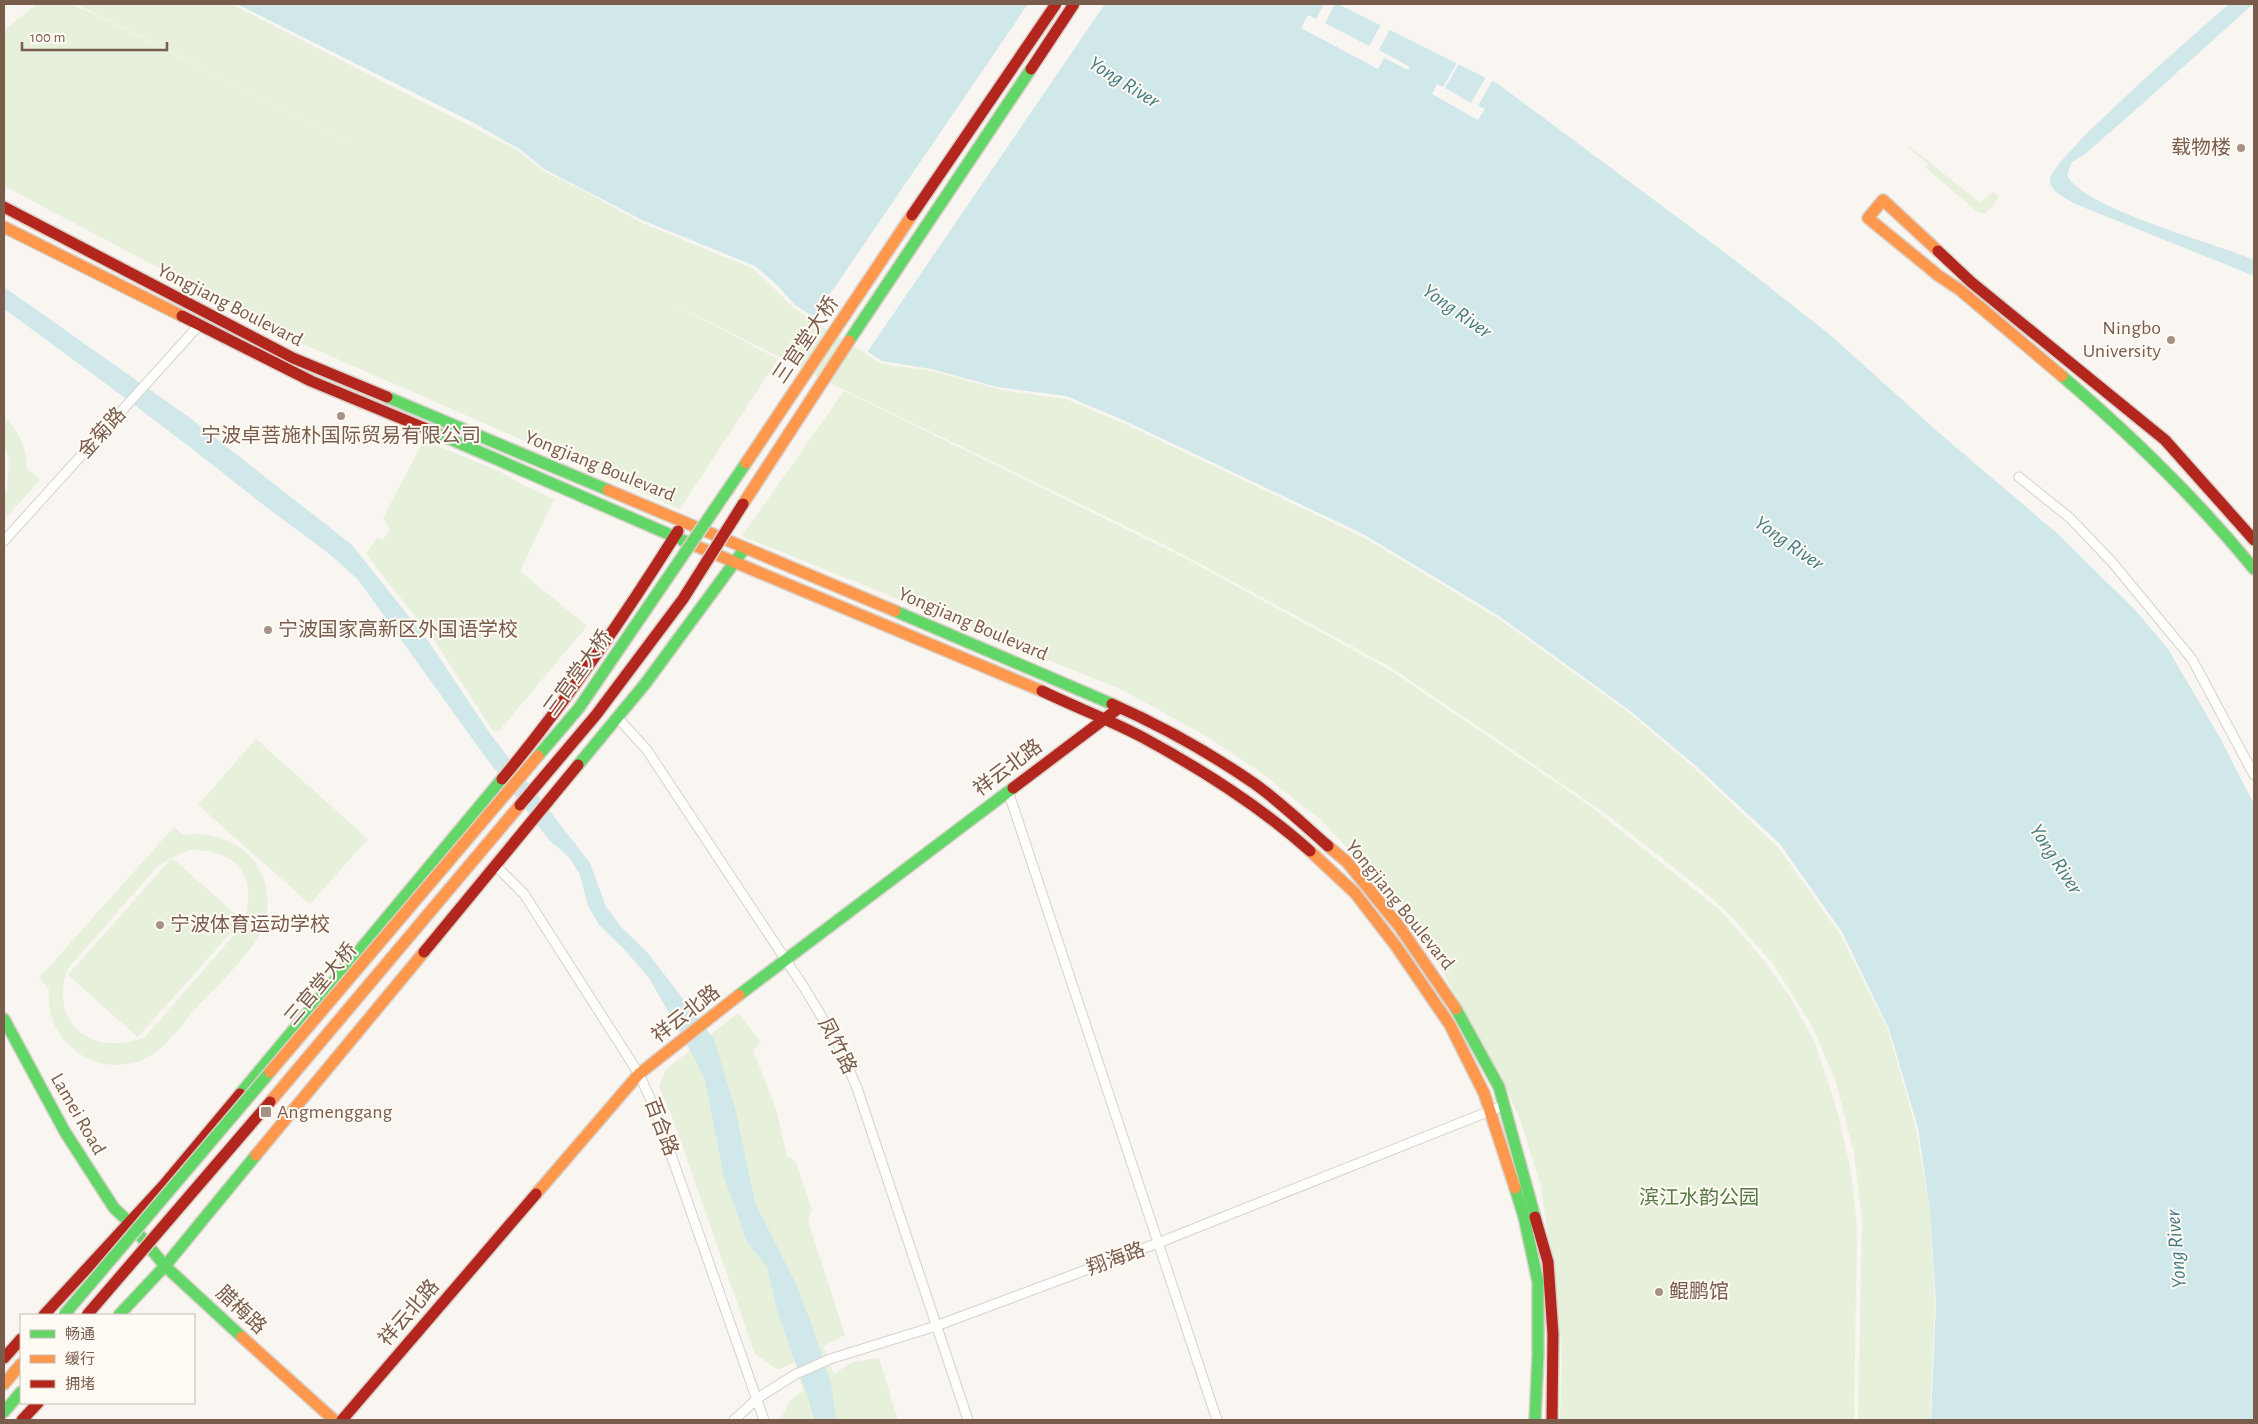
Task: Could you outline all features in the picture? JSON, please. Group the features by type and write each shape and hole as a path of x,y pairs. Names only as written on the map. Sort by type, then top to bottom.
{"main road":[{"name":"三官堂大桥","path":"65,1314 579,708 770,428 965,135 1056,4"},
{"name":"三官堂大桥","path":"88,1314 252,1123 577,737 672,614 781,443 1074,4"},
{"path":"2254,540 2165,440 1971,282 1883,200 1868,218 1939,276 1960,290 2111,418 2180,483 2254,569"},
{"name":"Yongjiang Boulevard","path":"4,207 293,358 683,521 1138,716 1207,753 1256,785 1346,862 1399,926 1449,996 1499,1087 1548,1262 1553,1334 1552,1420"},
{"name":"Yongjiang Boulevard","path":"4,227 311,381 1032,687 1103,719 1150,742 1222,785 1280,824 1355,893 1396,946 1450,1025 1484,1093 1524,1217 1538,1282 1538,1355 1535,1420"},
{"path":"45,1314 163,1186 539,735 626,613 676,536 683,521"},
{"path":"120,1314 165,1266 645,684 745,548"},
{"name":"祥云北路","path":"342,1420 639,1074 784,959 1119,708"},
{"name":"Lamei Road","path":"4,1019 65,1132 114,1208 129,1222"},
{"name":"腊梅路","path":"129,1222 165,1266 334,1420"},
{"path":"4,1358 20,1340"},
{"path":"4,1384 20,1365"},
{"path":"4,1412 20,1393"},
{"path":"22,1420 37,1404"}],"street":[{"name":"金菊路","path":"4,541 200,324"},
{"path":"2020,477 2070,518 2112,562 2192,660 2254,775"},
{"name":"凤竹路","path":"617,717 647,750 805,989 838,1044 857,1088 968,1420"},
{"path":"1008,791 1218,1420"},
{"name":"百合路","path":"496,865 524,894 639,1074 655,1109 758,1398 764,1420"},
{"name":"翔海路","path":"734,1420 758,1398 794,1375 830,1359 936,1326 1158,1243 1505,1105"}],"green space":[{"path":"37,4 70,4 94,14 392,164 82,7 73,4 231,4 519,151 543,171 642,223 754,269 795,309 882,364 932,371 1001,390 1066,399 1123,423 1363,537 1499,619 1627,711 1694,768 1778,847 1840,934 1888,1030 1916,1129 1930,1210 1935,1303 1930,1420 1858,1420 1862,1219 1854,1153 1836,1082 1812,1026 1774,965 1731,916 1707,894 1605,813 1392,668 1167,546 855,395 662,298 778,359 680,509 303,344 4,186 4,30"},
{"path":"1908,145 1980,203 1993,192 1999,197 1986,213 1979,213 1926,168 1928,164"},
{"name":"滨江水韵公园","path":"844,391 1187,559 1393,672 1590,806 1721,911 1763,959 1790,997 1815,1043 1836,1107 1851,1170 1857,1227 1854,1420 1560,1420 1562,1357 1555,1281 1540,1183 1521,1122 1499,1073 1411,915 1322,821 1259,771 1208,737 1120,689 742,536"},
{"path":"4,416 22,441 26,456 27,472 29,470 40,480 4,520 4,495 7,490 9,461 4,445"},
{"path":"424,440 501,472 521,484 554,499 520,571 587,626 499,731 493,731 436,643 366,554 378,537 383,540 390,529 383,518"},
{"path":"256,739 368,839 310,904 198,805"},
{"path":"174,827 183,835 198,834 226,840 251,857 259,868 267,894 267,907 265,920 253,945 172,1037 156,1052 140,1061 115,1065 98,1063 76,1051 58,1031 49,1007 49,989 39,978","holes":["190,850 207,851 222,855 233,861 242,870 247,881 248,895 247,909 242,926 145,1037 126,1042 108,1043 93,1039 80,1031 70,1020 64,1005 63,988 68,968 159,865"]},
{"path":"172,858 242,920 138,1037 68,975"},
{"path":"738,1013 761,1042 753,1050 776,1109 787,1156 796,1162 812,1210 808,1221 845,1335 823,1346 834,1374 852,1362 879,1358 898,1420 779,1420 790,1401 803,1392 796,1361 778,1370 755,1354 673,1119 659,1086 666,1069"}],"water":[{"name":"Yong River","path":"237,4 1338,4 1498,84 1732,258 1828,333 1938,432 2058,534 2137,612 2168,649 2219,736 2254,804 2254,1420 1931,1420 1936,1303 1930,1210 1918,1128 1889,1029 1842,932 1780,844 1696,766 1629,710 1499,616 1363,534 1123,420 1066,396 997,387 931,369 882,361 795,305 775,283 755,266 642,220 544,169 521,150 472,122"},
{"path":"2229,4 2253,4 2140,106 2085,154 2072,162 2067,175 2078,188 2123,212 2254,260 2254,276 2073,203 2052,188 2050,180 2057,167 2100,120"},
{"path":"4,287 190,418 352,545 429,642 491,735 590,863 606,907 622,928 647,952 714,1039 736,1112 755,1203 794,1280 812,1325 831,1384 836,1420 814,1420 778,1314 767,1267 747,1242 724,1177 705,1081 695,1059 649,978 624,949 599,925 588,906 580,875 569,857 549,840 481,751 359,581 324,550 273,513 198,453 4,309"}],"pier":[{"path":"1028,4 1105,4 866,354 813,319"},
{"path":"1324,4 1335,4 1325,23 1369,46 1382,23 1391,27 1379,50 1410,67 1408,70 1384,58 1378,69 1301,28 1308,15 1316,19"},
{"path":"1458,61 1460,62 1445,88 1471,103 1487,75 1493,79 1478,106 1485,109 1478,120 1432,94 1437,84 1443,87"}],"traffic: fast":[{"path":"849,341 1031,69"},
{"path":"2062,376 2162,468 2209,517 2254,569"},
{"path":"387,397 608,490"},
{"path":"434,432 689,543"},
{"path":"538,756 579,708 746,463"},
{"path":"578,765 645,684 745,548"},
{"path":"895,611 1112,704"},
{"path":"240,1094 502,779"},
{"path":"739,995 1013,788"},
{"path":"1456,1009 1499,1087 1535,1217"},
{"path":"4,1019 65,1132 114,1208 129,1222 165,1266 242,1337"},
{"path":"65,1314 270,1072"},
{"path":"120,1314 165,1266 256,1155"},
{"path":"1515,1188 1524,1217 1538,1282 1538,1355 1535,1420"},
{"path":"4,1412 20,1393"}],"traffic: slow":[{"path":"1938,251 1883,200 1868,218 1939,276 1960,290 2062,376"},
{"path":"746,463 912,215"},
{"path":"4,227 182,316"},
{"path":"743,504 849,341"},
{"path":"608,490 895,611"},
{"path":"689,543 1042,691"},
{"path":"270,1072 538,756"},
{"path":"270,1102 520,805"},
{"path":"1328,846 1347,862 1399,926 1456,1009"},
{"path":"1310,851 1355,893 1396,946 1450,1025 1484,1093 1515,1188"},
{"path":"256,1155 424,952"},
{"path":"536,1194 639,1074 739,995"},
{"path":"242,1337 334,1420"},
{"path":"4,1384 20,1365"}],"traffic: jam":[{"path":"912,215 1056,4"},
{"path":"1031,69 1074,4"},
{"path":"4,207 293,358 387,397"},
{"path":"1938,251 1971,282 2165,440 2254,540"},
{"path":"182,316 311,381 434,432"},
{"path":"520,805 596,715 683,599 743,504"},
{"path":"502,779 594,658 678,531"},
{"path":"1042,691 1130,731 1186,762 1229,789 1271,819 1310,851"},
{"path":"1112,704 1131,712 1203,751 1255,784 1274,798 1328,846"},
{"path":"1013,788 1119,708"},
{"path":"424,952 578,765"},
{"path":"45,1314 163,1186 240,1094"},
{"path":"88,1314 270,1102"},
{"path":"342,1420 536,1194"},
{"path":"1535,1217 1548,1262 1553,1334 1552,1420"},
{"path":"4,1358 20,1340"},
{"path":"22,1420 37,1404"}],"place":[{"name":"载物楼","path":"2241,148"},
{"name":"Ningbo University","path":"2171,340"},
{"name":"宁波卓菩施朴国际贸易有限公司","path":"341,416"},
{"name":"宁波国家高新区外国语学校","path":"268,630"},
{"name":"宁波体育运动学校","path":"160,925"},
{"name":"Angmenggang","path":"266,1112"},
{"name":"鲲鹏馆","path":"1659,1292"}]}
